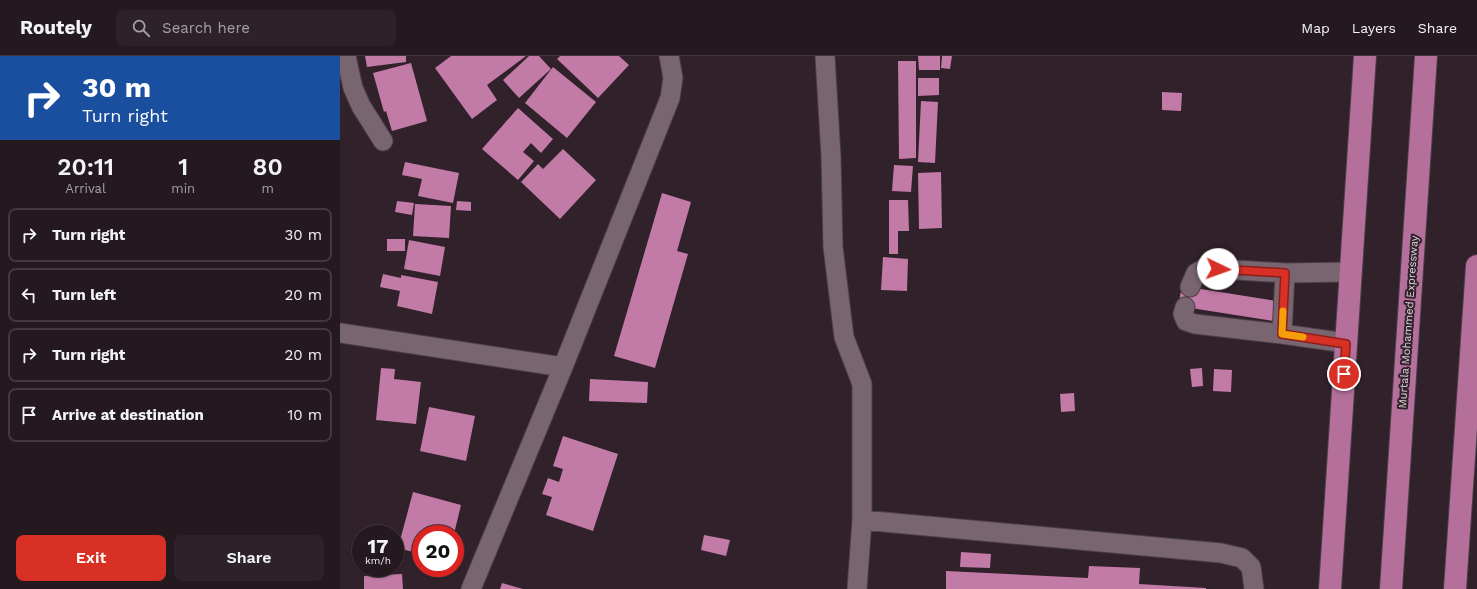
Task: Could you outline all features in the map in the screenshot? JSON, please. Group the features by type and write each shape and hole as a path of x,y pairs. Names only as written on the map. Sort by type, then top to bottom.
{"highway":[{"path":"1330,589 1365,56"},
{"name":"Murtala Mohammed Expressway","path":"1390,589 1426,56"},
{"path":"1455,589 1477,266"}],"street":[{"path":"346,56 353,88 361,106 383,141"},
{"path":"471,589 563,367 670,98 673,78 669,56"},
{"path":"825,56 832,156 833,247 844,337 862,384 862,520 857,589"},
{"path":"1190,287 1196,273 1205,268 1285,273 1351,272"},
{"path":"1282,334 1285,273"},
{"path":"1185,306 1183,314 1186,320 1195,324 1282,334 1346,344"},
{"path":"340,333 563,367"},
{"path":"862,520 1221,553 1242,558 1251,566 1254,589"}],"building":[{"path":"365,56 406,56 406,62 367,67"},
{"path":"451,56 526,56 487,85 497,100 472,119 435,68"},
{"path":"529,56 539,56 551,69 519,98 503,80"},
{"path":"560,56 619,56 629,65 598,98 557,59"},
{"path":"918,56 940,56 940,70 919,70"},
{"path":"942,56 952,56 950,69 941,68"},
{"path":"898,61 916,61 916,158 899,159"},
{"path":"411,63 427,121 392,131 386,111 384,112 373,73"},
{"path":"553,67 596,102 567,138 525,103"},
{"path":"918,78 939,78 939,95 918,96"},
{"path":"1162,92 1182,93 1181,111 1162,110"},
{"path":"921,101 938,102 935,163 918,162"},
{"path":"518,108 553,139 541,153 531,143 523,152 534,161 518,180 482,149"},
{"path":"563,149 596,180 560,219 521,182 538,164 543,169"},
{"path":"405,162 459,173 453,203 418,196 422,179 402,175"},
{"path":"894,165 913,166 911,192 892,191"},
{"path":"941,172 942,228 919,229 918,173"},
{"path":"662,193 691,202 677,251 688,254 655,368 614,356"},
{"path":"889,200 908,200 909,231 898,231 898,254 889,254"},
{"path":"397,201 414,203 412,215 395,212"},
{"path":"457,201 471,202 471,211 456,210"},
{"path":"415,204 451,206 449,238 413,236"},
{"path":"387,239 405,239 405,251 387,251"},
{"path":"409,240 445,247 440,276 404,269"},
{"path":"883,257 908,259 907,291 881,290"},
{"path":"383,274 401,278 401,275 438,282 432,314 397,306 400,291 380,287"},
{"path":"1182,286 1276,301 1273,321 1178,306"},
{"path":"381,368 395,369 394,379 421,382 416,424 376,420"},
{"path":"1202,368 1203,386 1192,387 1190,369"},
{"path":"1214,369 1232,370 1231,392 1213,391"},
{"path":"590,379 648,382 647,403 589,401"},
{"path":"1074,393 1075,411 1061,412 1060,394"},
{"path":"429,407 475,416 466,461 420,451"},
{"path":"563,436 618,454 593,531 546,515 552,497 542,494 548,478 559,482 563,469 553,466"},
{"path":"413,492 461,505 456,525 412,525 412,552 404,550 404,526"},
{"path":"704,535 730,540 726,556 701,550"},
{"path":"961,552 991,554 990,568 960,567"},
{"path":"1089,566 1140,568 1139,584 1206,589 946,589 946,571 1088,578"},
{"path":"364,577 402,577 403,589 364,589"},
{"path":"502,583 523,589 500,589"}],"slow traffic":[{"path":"1283,311 1282,334 1303,337"}],"route":[{"path":"1218,269 1285,273 1282,334 1346,344 1344,374"}]}
